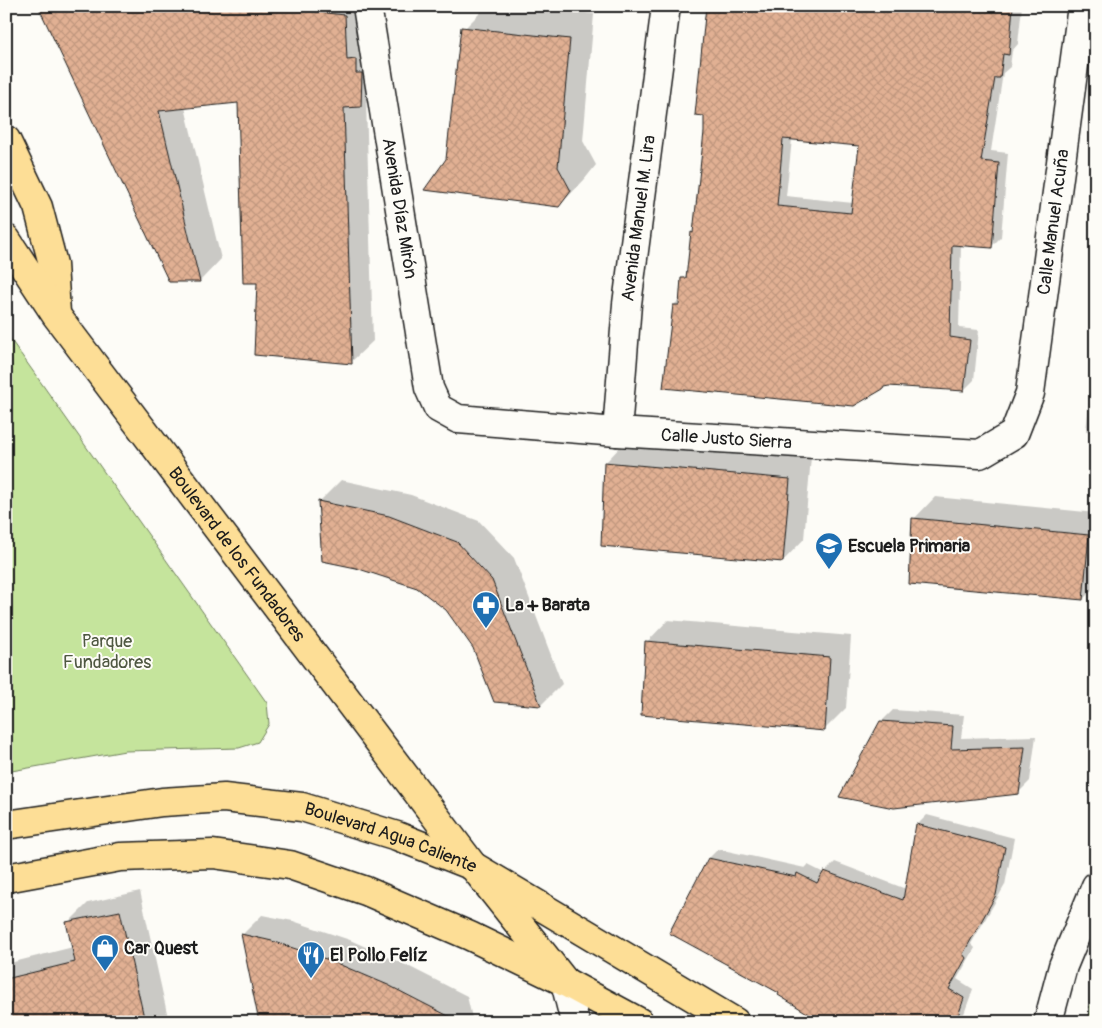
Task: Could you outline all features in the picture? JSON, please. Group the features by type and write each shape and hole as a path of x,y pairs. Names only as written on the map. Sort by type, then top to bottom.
{"main road":[{"path":"6,140 38,207 53,264 56,315"},
{"name":"Boulevard de los Fundadores","path":"6,239 56,315 473,866 565,982"},
{"name":"Boulevard Agua Caliente","path":"6,825 162,802 224,798 302,806 397,836 473,866 735,1022"},
{"path":"6,878 120,857 213,854 290,865 366,891 470,936 565,982 639,1022"}],"street":[{"name":"Avenida Díaz Mirón","path":"367,6 429,388 438,408"},
{"name":"Avenida Manuel M. Lira","path":"617,432 627,304 666,6"},
{"name":"Calle Manuel Acuña","path":"1014,434 1030,394 1082,6"},
{"name":"Calle Justo Sierra","path":"438,408 458,419 617,432 980,454 1014,434"},
{"path":"1048,1022 1063,966 1096,886"},
{"path":"565,982 575,1022"}],"green space":[{"name":"Parque Fundadores","path":"6,333 267,703 269,724 258,742 239,748 125,751 6,772"},
{"path":"1096,956 1096,1022 1089,1022 1092,963"}],"building":[{"path":"38,6 263,6 345,15 347,60 356,59 356,73 362,73 361,107 344,108 352,364 254,355 257,283 243,283 238,103 159,111 200,282 169,282"},
{"path":"706,6 1013,6 1009,55 1003,54 1000,78 995,78 981,161 999,163 992,248 952,245 950,337 970,340 964,391 889,386 884,387 854,406 663,388 673,305 679,305 681,278 686,278 691,232 693,233 704,132 704,116 695,115","holes":["783,139 859,146 851,213 777,206"]},
{"path":"461,27 570,39 558,167 571,191 559,207 424,190 446,159"},
{"path":"604,462 790,479 783,562 601,546"},
{"name":"La + Barata","path":"318,501 389,516 457,542 492,580 541,706 494,702 473,648 446,610 417,588 356,568 322,561"},
{"path":"912,518 1089,535 1083,600 909,584"},
{"path":"645,641 830,657 825,731 641,715"},
{"path":"880,721 953,726 951,749 1025,747 1019,794 894,808 839,797"},
{"path":"916,824 1005,847 996,895 963,954 966,958 949,989 964,998 956,1022 822,1022 778,995 779,993 669,933 708,858 796,877 797,873 817,883 824,871 903,900"},
{"path":"120,911 145,1022 6,1022 6,979 75,962 66,922"},
{"name":"El Pollo Felíz","path":"241,934 272,941 329,960 388,985 460,1022 259,1022"}],"place":[{"name":"Escuela Primaria","path":"829,570"},
{"name":"La + Barata","path":"486,629"},
{"name":"Car Quest","path":"105,972"},
{"name":"El Pollo Felíz","path":"311,979"}]}
